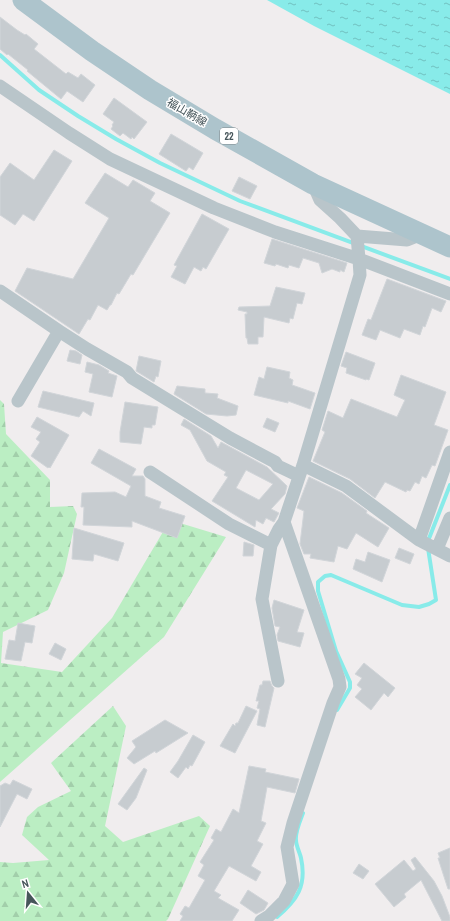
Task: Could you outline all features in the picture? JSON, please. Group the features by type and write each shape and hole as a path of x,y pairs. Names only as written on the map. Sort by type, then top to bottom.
{"main road":[{"name":"福山鞆線","path":"23,0 92,51 150,90 313,184 450,247"}],"street":[{"path":"0,86 110,159 214,208 275,232 359,257 450,294"},
{"path":"278,681 262,599 271,545 284,522 301,471 360,275 357,239 340,218 320,200 313,184"},
{"path":"357,239 408,240 422,234"},
{"path":"0,292 87,349 127,372 132,378 230,438 274,462 278,466 301,471 346,486 428,545 450,556"},
{"path":"18,401 59,331"},
{"path":"428,545 450,452"},
{"path":"150,472 229,524 271,545"},
{"path":"428,545 450,518"},
{"path":"261,921 269,916 284,901 293,884 287,847 293,823 333,703 340,687 339,679 284,522"}],"green space":[{"path":"0,400 4,404 6,434 50,480 50,507 73,506 77,514 64,573 48,610 3,632 1,663 62,672 112,618 170,520 226,537 164,637 0,782"},
{"path":"113,706 126,726 105,826 123,842 199,816 210,826 168,919 166,921 0,921 0,862 13,863 49,860 22,835 27,817 38,807 71,791 51,763"}],"water":[{"path":"267,0 450,0 450,94 314,26"}],"building":[{"path":"0,17 17,30 25,35 26,34 38,44 34,49 66,74 68,72 78,78 81,74 95,85 83,102 67,91 61,99 27,71 28,70 0,49"},
{"path":"114,98 147,122 134,139 132,137 131,139 123,133 120,136 111,129 114,122 103,114"},
{"path":"171,134 203,153 193,170 189,167 186,171 159,154"},
{"path":"54,150 72,161 34,221 23,214 15,225 0,215 0,177 10,163 34,180"},
{"path":"105,173 128,187 133,180 155,193 150,201 170,213 133,275 131,274 119,294 117,293 111,305 107,310 98,305 90,320 88,319 79,334 15,291 27,268 73,279 109,218 85,203"},
{"path":"239,177 257,186 250,199 232,191"},
{"path":"202,214 229,229 206,269 203,267 201,271 194,267 185,284 171,277 177,266 174,265"},
{"path":"272,239 347,263 344,272 332,269 322,273 319,263 303,258 299,268 289,265 288,268 276,264 275,266 264,263"},
{"path":"387,279 446,301 441,312 432,308 425,327 423,326 420,335 404,329 400,338 380,330 376,340 362,335 368,319 371,320"},
{"path":"276,287 305,293 302,304 297,303 293,319 290,318 289,323 264,317 263,337 258,337 258,344 248,344 246,338 245,314 247,314 247,312 238,310 239,307 270,306"},
{"path":"70,350 76,351 82,355 80,364 67,361"},
{"path":"346,352 375,363 369,380 346,373 347,368 341,366"},
{"path":"139,356 161,361 158,377 156,376 154,382 136,371"},
{"path":"87,362 99,365 109,371 108,373 117,376 112,397 89,392 93,374 85,372"},
{"path":"267,367 290,372 289,378 293,380 292,385 315,393 310,409 288,401 288,403 254,395 259,377 264,379"},
{"path":"401,375 446,392 434,425 448,430 435,466 432,465 426,478 422,476 419,484 415,482 410,491 407,490 406,492 385,482 375,498 350,479 313,461 325,432 322,430 328,411 343,418 351,399 397,417 405,400 394,395"},
{"path":"177,386 205,389 205,393 218,394 217,398 238,406 236,415 227,416 206,414 174,394"},
{"path":"43,391 94,403 91,416 83,411 79,417 38,407"},
{"path":"125,402 158,407 155,425 152,425 152,428 144,427 141,444 120,442 120,432"},
{"path":"37,417 69,435 50,468 31,456 40,442 36,439 41,432 31,427"},
{"path":"267,418 279,423 275,432 263,427"},
{"path":"184,419 211,436 218,448 221,442 267,467 287,486 285,494 271,509 279,513 274,522 266,518 263,524 256,520 255,527 212,501 228,477 224,475 226,472 207,461 190,430 181,425","holes":["246,470 273,484 259,500 236,488"]},
{"path":"99,449 136,469 132,476 143,476 145,479 145,496 161,502 159,508 185,516 177,538 132,521 132,527 83,525 84,507 81,507 82,493 115,492 126,497 131,486 91,463"},
{"path":"309,477 342,493 367,511 366,513 389,528 378,547 356,533 347,549 338,546 334,562 310,558 311,554 304,554 300,544 304,511 297,508"},
{"path":"74,528 124,543 118,561 94,554 93,561 72,559"},
{"path":"244,542 254,545 253,556 243,556"},
{"path":"399,548 414,554 410,564 395,558"},
{"path":"368,552 390,560 382,582 353,569 356,559 365,562"},
{"path":"274,600 304,610 297,632 304,633 300,647 278,641 277,635 280,627 275,626 272,608"},
{"path":"18,623 35,626 32,643 25,642 21,661 5,659 9,640 15,641"},
{"path":"55,643 66,649 61,660 49,654"},
{"path":"364,663 395,688 388,697 384,693 371,710 355,697 362,689 357,685 362,678 355,674"},
{"path":"263,681 270,681 274,688 265,727 257,725 260,709 257,708 259,701 256,701 260,685 262,685"},
{"path":"246,706 257,711 235,753 220,746 233,724 235,726 236,723 238,723"},
{"path":"165,720 188,733 156,753 155,751 134,764 127,758 136,747 132,741"},
{"path":"193,735 205,742 192,766 190,765 188,769 186,767 178,778 170,772"},
{"path":"249,766 266,769 265,772 299,779 295,793 267,787 261,821 266,823 257,841 263,844 251,866 261,872 256,881 229,866 214,891 221,895 218,898 239,910 232,921 180,921 183,916 180,914 185,906 189,908 205,880 198,876 204,865 200,862 214,840 211,838 216,829 221,832 233,809 239,813"},
{"path":"144,768 147,770 136,798 127,810 118,804"},
{"path":"13,780 32,789 27,799 17,794 0,827 0,786 5,783 10,785"},
{"path":"450,848 450,889 448,889 438,858 440,858 438,853"},
{"path":"415,857 434,881 442,896 450,917 450,921 442,921 421,880 404,894 406,897 394,907 375,884 404,860 413,871 416,869 411,860"},
{"path":"359,864 369,871 363,879 353,873"},
{"path":"248,890 268,903 264,910 256,914 240,903"}],"waterway":[{"path":"0,55 39,90 116,139 160,163 240,201 450,279"},
{"path":"428,541 450,485"},
{"path":"337,710 350,688 350,682 336,651 318,591 318,582 325,576 331,575 402,605 419,607 429,604 436,600 428,548"},
{"path":"277,917 290,905 299,892 303,877 303,868 296,837 303,813"}]}
